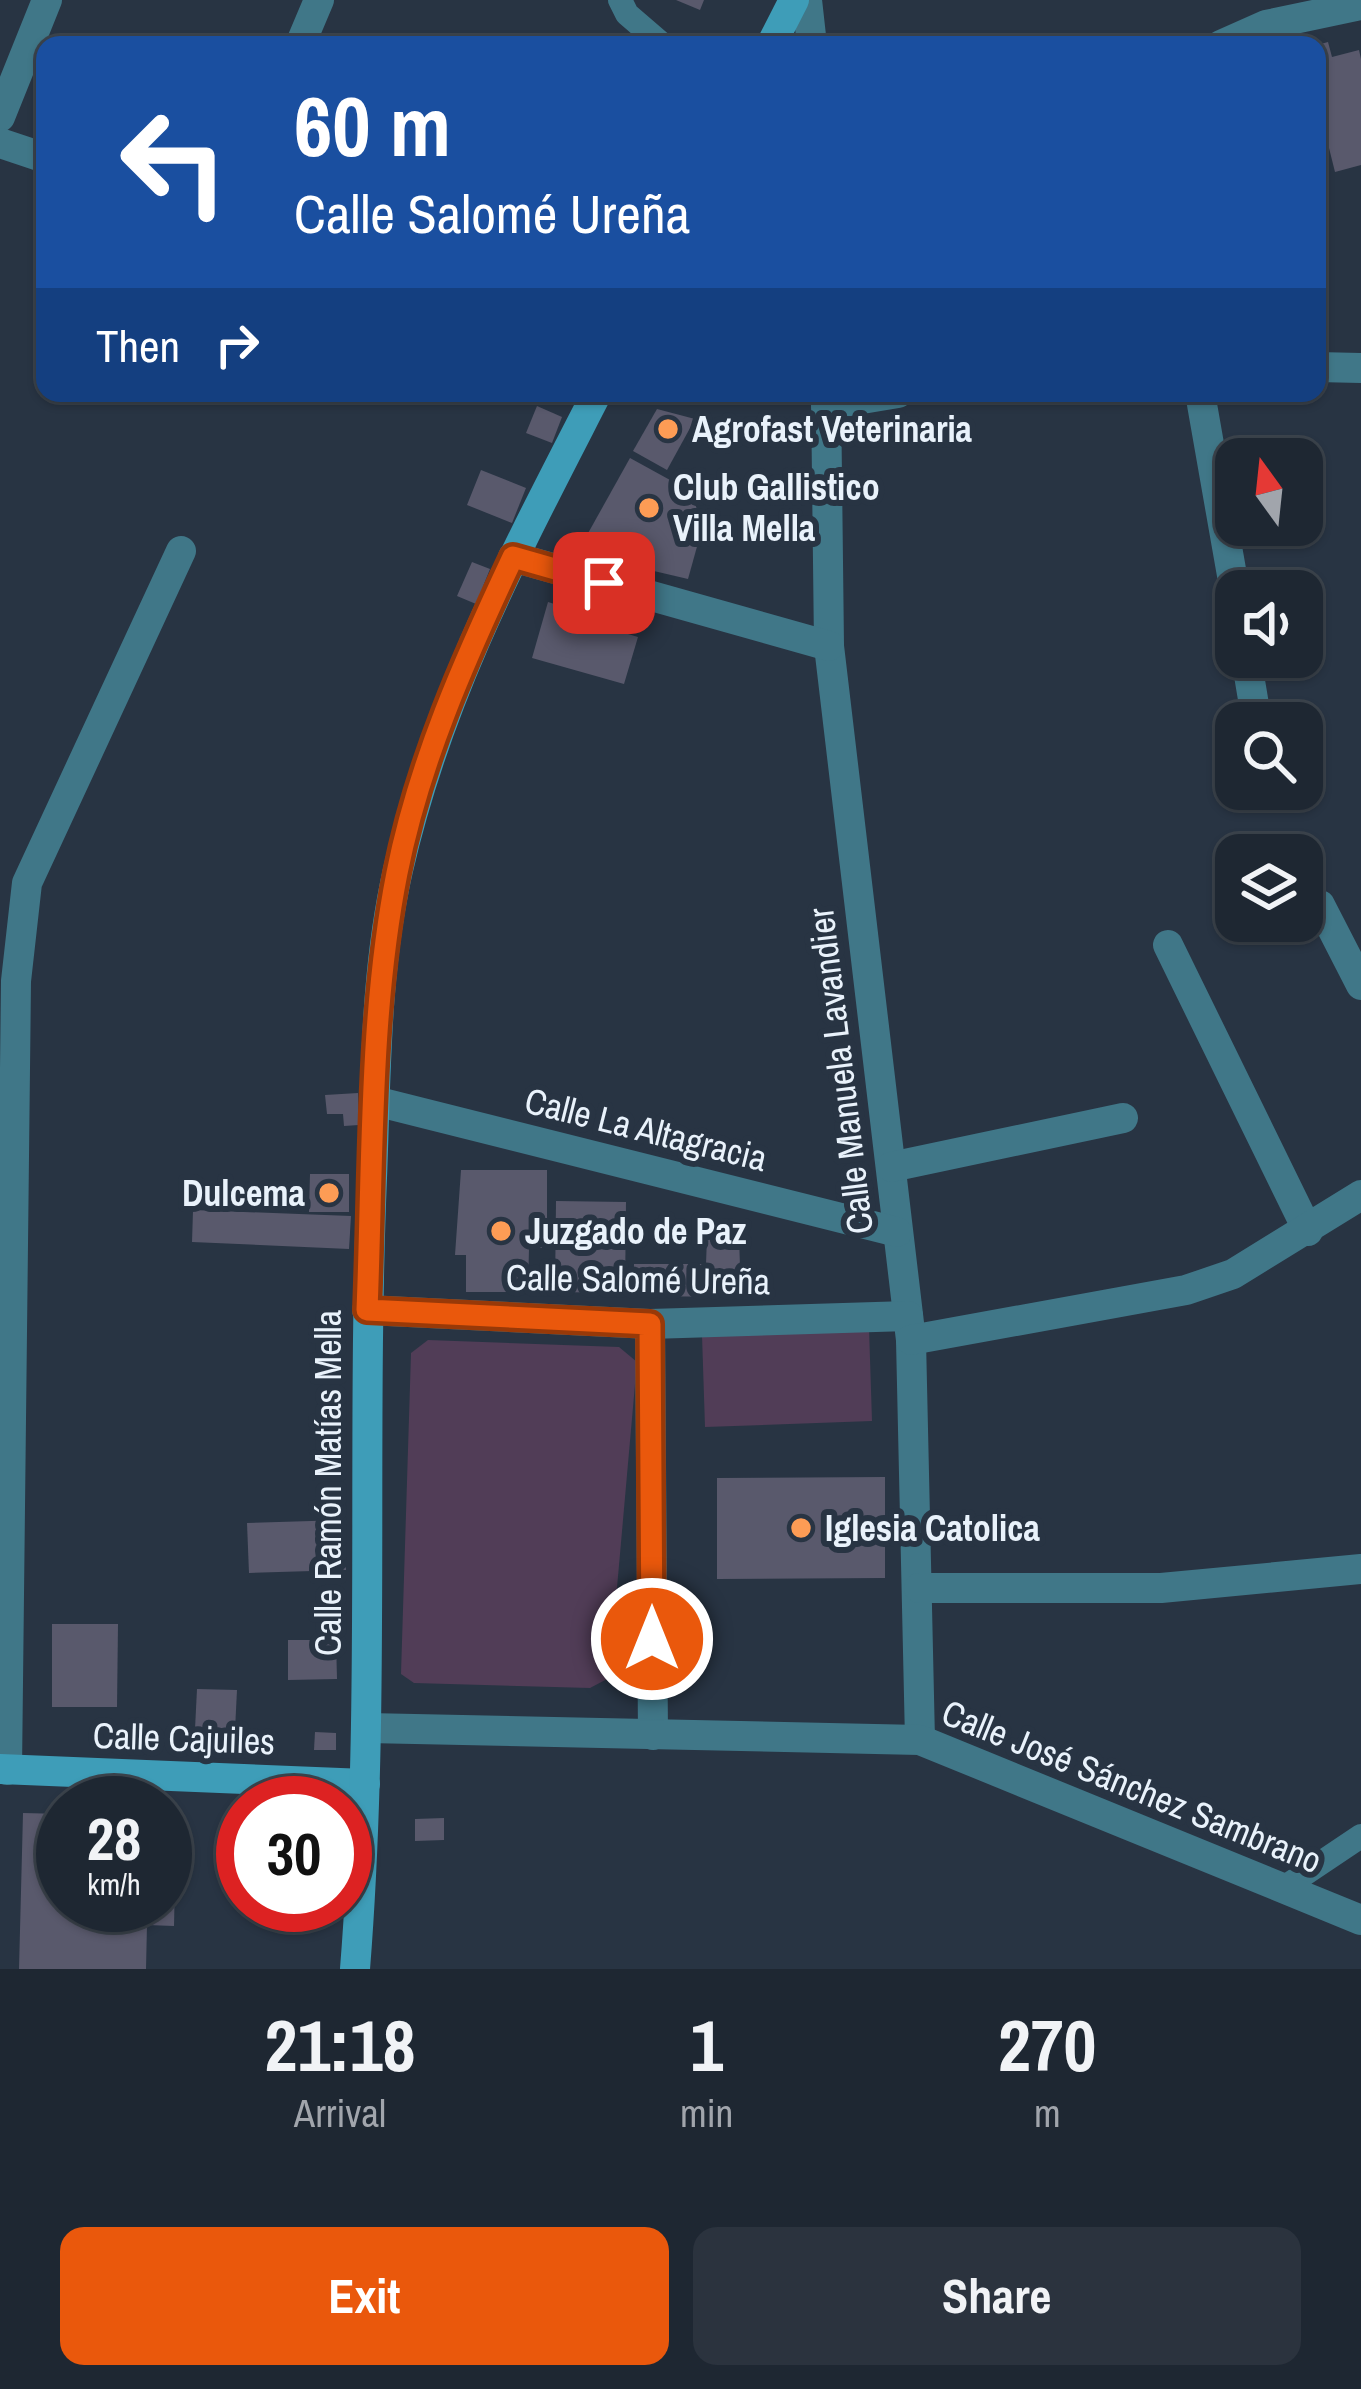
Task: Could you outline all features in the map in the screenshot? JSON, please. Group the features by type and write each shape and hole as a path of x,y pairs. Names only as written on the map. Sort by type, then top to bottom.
{"main road":[{"path":"776,36 794,0"},
{"name":"Calle Ramón Matías Mella","path":"364,1776 367,1310 382,975 398,871 448,695 592,402"},
{"name":"Calle Cajuiles","path":"3,1769 54,1776"},
{"name":"Calle Ramón Matías Mella","path":"355,1969 357,1932"}],"street":[{"path":"0,117 46,0"},
{"path":"305,36 319,0"},
{"path":"807,0 811,36"},
{"path":"1241,36 1266,25 1361,5"},
{"path":"0,143 36,155"},
{"path":"1326,367 1361,368"},
{"name":"Calle Manuela Lavandier","path":"826,402 829,646 910,1328 920,1740"},
{"path":"1203,402 1231,570"},
{"path":"3,1769 16,981 27,883 181,551"},
{"path":"513,557 829,646"},
{"path":"1323,911 1361,985"},
{"path":"1168,945 1308,1231"},
{"name":"Calle La Altagracia","path":"375,1101 897,1232"},
{"path":"891,1167 1123,1118"},
{"name":"Calle Salomé Ureña","path":"367,1310 650,1324 910,1328 1186,1290 1233,1274 1361,1195"},
{"path":"650,1324 653,1735"},
{"path":"919,1588 1161,1588 1361,1569"},
{"name":"Calle José Sánchez Sambrano","path":"367,1728 920,1740 1361,1920"}],"lane":[{"path":"620,0 627,14 653,36"},
{"path":"1285,1887 1361,1836"}],"shaded area":[{"path":"869,1328 872,1421 705,1427 702,1335"},
{"path":"428,1340 619,1347 637,1362 609,1678 590,1688 414,1683 401,1674 411,1353"}],"building":[{"path":"676,0 704,0 700,10"},
{"path":"1326,43 1332,57 1359,50 1361,59 1361,165 1335,172 1326,136"},
{"path":"537,406 562,417 552,443 526,433"},
{"name":"Agrofast Veterinaria","path":"657,409 695,419 667,470 633,451"},
{"name":"Club Gallistico Villa Mella","path":"630,458 690,491 703,525 688,579 577,553"},
{"path":"481,470 526,488 512,523 467,505"},
{"path":"472,562 490,569 476,604 457,596"},
{"path":"548,602 590,615 588,622 638,637 624,684 532,658"},
{"path":"358,1093 359,1125 344,1126 343,1114 327,1114 325,1095"},
{"name":"Juzgado de Paz","path":"461,1170 547,1170 547,1248 529,1248 528,1292 466,1292 466,1255 455,1255"},
{"name":"Dulcema","path":"310,1174 349,1174 349,1212 309,1212"},
{"path":"556,1201 626,1202 625,1293 555,1292"},
{"path":"193,1210 351,1216 349,1249 192,1242"},
{"path":"739,1236 741,1297 633,1296 634,1264 706,1264 707,1237"},
{"path":"325,1415 341,1415 341,1432 325,1432"},
{"name":"Iglesia Catolica","path":"885,1477 885,1578 717,1579 717,1478"},
{"path":"344,1520 346,1570 249,1573 247,1523"},
{"path":"52,1624 118,1624 117,1707 52,1707"},
{"path":"288,1640 336,1640 337,1679 288,1680"},
{"path":"197,1689 237,1690 234,1750 194,1749"},
{"path":"315,1732 336,1733 336,1750 314,1750"},
{"path":"23,1813 36,1813 36,1932 147,1932 146,1969 19,1969"},
{"path":"444,1818 444,1840 415,1841 415,1819"}],"place":[{"name":"Agrofast Veterinaria","path":"668,429"},
{"name":"Club Gallistico Villa Mella","path":"649,508"},
{"name":"Dulcema","path":"329,1193"},
{"name":"Juzgado de Paz","path":"501,1231"},
{"name":"Iglesia Catolica","path":"801,1528"}],"route":[{"path":"604,583 513,557 448,695 398,871 382,975 367,1310 650,1324 652,1639"}]}
